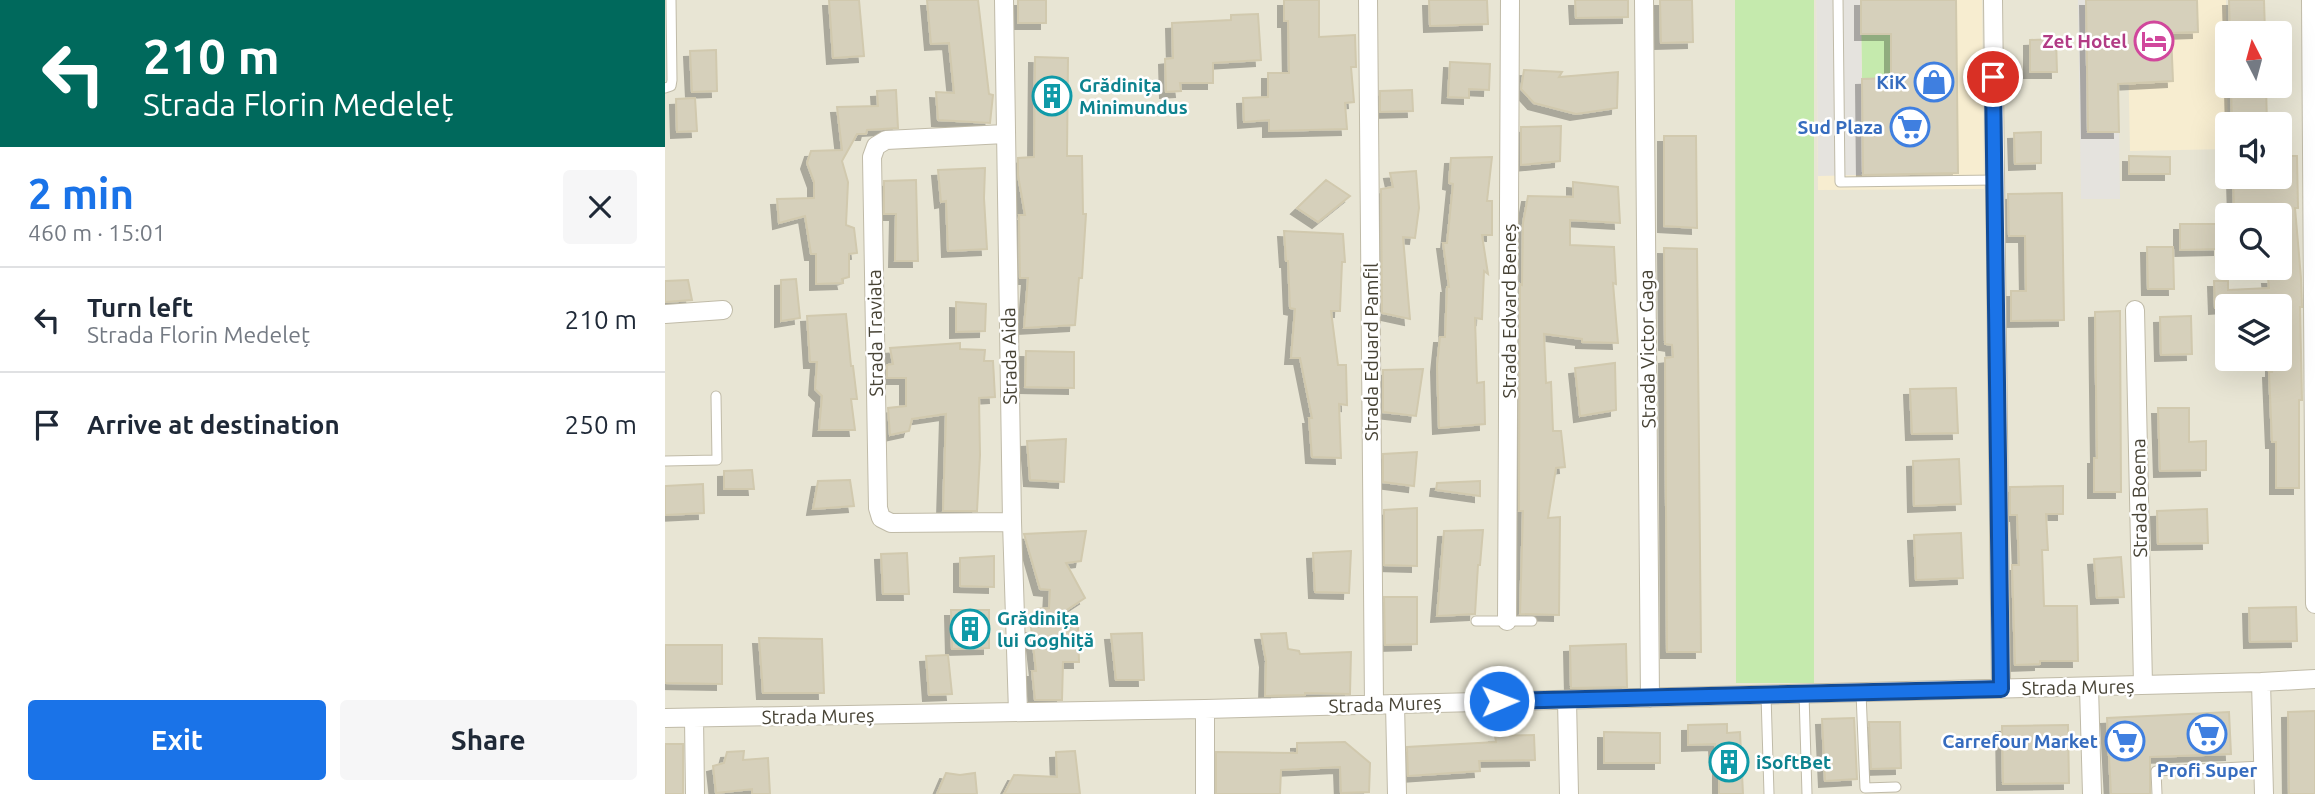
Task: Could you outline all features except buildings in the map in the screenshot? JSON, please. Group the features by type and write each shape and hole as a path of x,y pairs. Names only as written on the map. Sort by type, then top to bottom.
{"street":[{"name":"Strada Aida","path":"1004,0 1012,522 1018,712"},
{"name":"Strada Eduard Pamfil","path":"1368,0 1374,705"},
{"name":"Strada Edvard Beneș","path":"1507,621 1510,0"},
{"name":"Strada Victor Gaga","path":"1644,0 1650,698"},
{"path":"1993,0 2001,689"},
{"path":"2311,0 2315,604"},
{"name":"Strada Traviata","path":"1005,134 886,140 876,146 873,157 877,481 878,508 881,517 891,523 1012,522"},
{"path":"665,314 723,310"},
{"name":"Strada Boema","path":"2135,310 2143,685"},
{"name":"Strada Mureș","path":"665,718 1205,709 2315,679"},
{"path":"2261,682 2264,794"},
{"path":"2089,687 2092,794"},
{"path":"1567,700 1569,794"},
{"path":"1395,704 1397,794"},
{"path":"1205,709 1205,794"},
{"path":"694,718 695,794"}],"lane":[{"path":"665,89 671,86 672,80 671,0"},
{"path":"1838,0 1840,182 1995,180"},
{"path":"665,461 717,460 716,396"},
{"path":"1476,621 1532,621"},
{"path":"1861,693 1865,788 1896,787"},
{"path":"1804,694 1807,794"},
{"path":"1766,695 1769,794"},
{"path":"2157,794 2156,771 2263,766"}],"shaded area":[{"path":"665,0 2315,0 2315,794 665,794"},
{"path":"1816,0 1982,0 1984,189 1818,190"},
{"path":"1816,0 1861,0 1863,175 1818,176"},
{"path":"2078,0 2090,0 2093,132 2119,132 2120,199 2081,199"},
{"path":"2127,0 2226,0 2226,21 2215,21 2215,98 2227,98 2228,112 2215,112 2215,149 2130,151"}],"green space":[{"path":"1735,0 1814,0 1814,683 1736,683"},
{"path":"1861,34 1891,34 1891,78 1862,79"}],"place":[{"name":"Zet Hotel","path":"2154,41"},
{"name":"KiK","path":"1934,82"},
{"name":"Grădinița Minimundus","path":"1052,96"},
{"name":"Sud Plaza","path":"1910,127"},
{"name":"Grădinița lui Goghiță","path":"970,629"},
{"name":"Profi Super","path":"2207,734"},
{"name":"Carrefour Market","path":"2125,741"},
{"name":"iSoftBet","path":"1729,762"}],"route":[{"path":"1499,701 2001,689 1993,77"}]}
